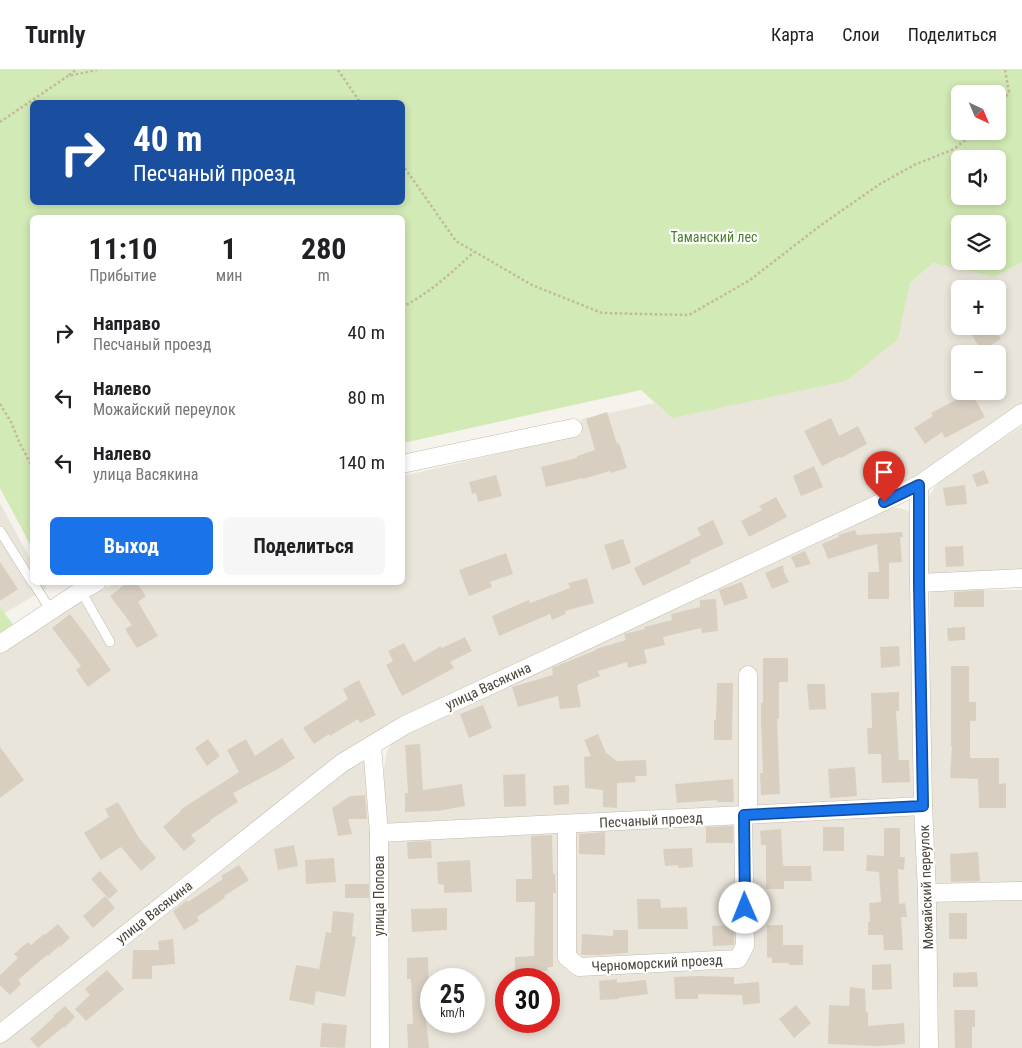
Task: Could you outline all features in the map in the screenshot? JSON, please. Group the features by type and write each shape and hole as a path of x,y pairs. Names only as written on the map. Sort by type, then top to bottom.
{"street":[{"name":"улица Васякина","path":"0,1034 342,763 372,744 405,725 919,485 1022,413"},
{"path":"405,463 573,428"},
{"name":"Можайский переулок","path":"919,485 919,583 929,1048"},
{"path":"919,583 1022,578"},
{"path":"0,644 91,585"},
{"name":"Черноморский проезд","path":"567,824 567,956 579,967 738,959 746,946 748,675"},
{"name":"улица Попова","path":"372,744 379,833 380,1048"},
{"name":"Песчаный проезд","path":"379,833 923,806"},
{"path":"927,892 1022,891"}],"lane":[{"path":"0,531 30,577"},
{"path":"35,585 51,611"},
{"path":"81,591 110,642"}],"path":[{"path":"33,100 76,70"},
{"path":"68,76 97,70"},
{"path":"338,70 359,100"},
{"path":"1006,70 1009,92 1006,97"},
{"path":"0,122 30,102"},
{"path":"405,168 456,241 532,285 602,313 689,315 750,280 880,184 914,165 954,149 966,140"},
{"path":"405,305 417,299 474,252"},
{"path":"0,404 12,422 20,444 30,462"}],"shaded area":[{"path":"1022,262 1022,405 933,468 893,490 411,714 345,751 178,880 0,1029 0,653 71,607 111,585 405,585 405,476 582,434 581,419 655,403 672,418 898,339 910,283 933,263 951,267 951,270 964,270 994,277"},
{"path":"1022,426 1022,574 935,577 928,572 925,506 930,495 939,481"},
{"path":"0,503 30,558 30,585 45,585 47,588 0,616"},
{"path":"884,507 908,511 913,520 923,1048 389,1048 387,824 383,773 387,751 397,735"},
{"path":"930,590 1022,590 1022,1048 938,1048 930,787"},
{"path":"360,756 365,760 373,833 374,1048 0,1048 0,1044"}],"green space":[{"name":"Таманский лес","path":"0,70 1022,70 1022,262 994,277 964,270 1006,270 1006,215 951,215 951,267 933,263 910,283 898,339 846,381 672,418 641,390 405,443 405,215 30,215 30,544 0,488"},
{"path":"0,607 15,627 0,637"}],"building":[{"path":"972,335 999,335 1001,339 992,345 978,345"},
{"path":"956,400 975,400 985,417 945,438 942,432 925,444 914,428 933,416 931,413"},
{"path":"607,412 627,468 546,487 541,467 577,458 577,456 595,450 586,419"},
{"path":"831,418 839,436 858,426 867,444 822,466 804,431"},
{"path":"814,466 823,487 801,496 793,476"},
{"path":"984,470 989,483 977,487 972,475"},
{"path":"496,475 502,496 478,502 476,493 472,494 469,482"},
{"path":"965,485 967,504 946,506 943,488"},
{"path":"776,497 787,517 749,537 741,521 762,510 759,506"},
{"path":"713,520 724,544 690,560 691,563 643,586 634,568 701,535 697,528"},
{"path":"855,530 857,535 902,532 903,537 900,537 902,562 889,563 889,599 868,599 868,572 879,572 877,544 828,559 822,544 839,537 838,535"},
{"path":"623,539 631,563 612,570 604,545"},
{"path":"963,546 964,566 946,567 945,547"},
{"path":"805,551 811,564 796,568 791,557"},
{"path":"506,553 513,574 490,582 492,587 469,596 459,570"},
{"path":"0,562 18,589 0,601"},
{"path":"783,565 789,582 772,589 765,573"},
{"path":"587,578 594,603 565,611 566,614 552,620 550,614 499,636 492,616 529,600 530,603 570,588 568,583"},
{"path":"742,582 748,598 724,606 719,590"},
{"path":"124,585 138,585 146,596 138,602 158,636 137,648 125,629 132,625 110,596"},
{"path":"984,590 984,607 954,607 954,592"},
{"path":"716,599 718,631 702,633 701,628 663,637 665,645 644,650 647,663 628,668 627,662 598,671 600,676 577,685 581,707 560,709 558,696 518,707 512,687 553,675 552,668 596,649 626,640 624,634 672,620 671,614 700,607 700,600"},
{"path":"70,614 111,670 88,687 76,670 81,666 52,628"},
{"path":"965,627 965,640 948,641 947,628"},
{"path":"465,637 472,651 450,662 454,668 402,696 386,665 393,661 388,651 404,643 414,662 441,646 442,648"},
{"path":"899,646 900,666 881,668 880,647"},
{"path":"763,658 788,658 788,682 779,682 779,719 777,719 780,794 761,795 760,773 763,773 761,703 763,703"},
{"path":"951,666 969,666 969,702 976,702 976,721 970,721 970,758 999,758 999,784 1006,783 1006,808 979,808 978,779 950,778 952,746"},
{"path":"359,680 376,715 360,723 358,719 314,744 303,728 348,699 343,689"},
{"path":"717,683 733,683 732,740 714,740"},
{"path":"807,684 825,684 826,709 809,710"},
{"path":"899,692 899,711 896,711 899,760 909,760 910,782 882,783 881,754 868,754 867,728 872,728 871,693"},
{"path":"483,705 492,728 469,738 460,714"},
{"path":"598,734 606,753 617,761 646,760 647,776 635,776 636,782 617,783 617,808 603,807 603,790 585,788 584,757 591,756 584,740"},
{"path":"282,738 295,758 233,793 238,802 191,835 196,841 184,851 163,827 180,810 239,772 227,750 246,739 255,756"},
{"path":"208,739 220,756 207,766 195,748"},
{"path":"420,744 423,790 462,784 465,806 438,811 405,812 405,793 408,793 405,745"},
{"path":"0,747 24,780 0,798"},
{"path":"855,767 857,796 830,798 828,769"},
{"path":"525,774 526,806 504,807 503,775"},
{"path":"733,779 734,802 717,802 717,800 677,803 675,784"},
{"path":"569,785 569,804 554,805 553,786"},
{"path":"365,795 367,819 348,819 352,834 338,836 332,808 350,796"},
{"path":"118,802 139,838 156,858 141,871 121,847 101,860 84,833 109,817 105,809"},
{"path":"733,826 733,843 706,843 706,827"},
{"path":"823,827 844,827 844,851 823,851"},
{"path":"884,828 900,828 900,857 905,857 904,870 898,869 899,904 905,903 907,917 901,917 903,950 884,950 883,935 868,935 868,922 870,922 869,903 881,902 879,872 866,871 867,855 884,856"},
{"path":"781,829 783,865 811,866 812,881 784,881 784,889 766,889 766,845 761,845 760,831"},
{"path":"605,832 605,855 579,854 579,834"},
{"path":"552,835 553,874 555,874 556,893 553,893 553,967 548,968 515,968 515,957 534,956 535,902 516,902 516,879 532,879 531,836"},
{"path":"431,841 432,858 408,859 407,842"},
{"path":"294,845 298,866 278,870 274,849"},
{"path":"692,848 693,867 678,868 678,865 665,866 663,849"},
{"path":"978,852 980,881 951,882 950,854"},
{"path":"334,858 336,882 306,884 305,860"},
{"path":"470,860 472,892 444,893 444,885 438,884 437,862"},
{"path":"239,865 249,880 224,896 225,898 197,917 199,921 184,930 173,911 187,900 188,902 223,879 221,876"},
{"path":"100,871 118,891 109,899 91,879"},
{"path":"345,884 369,884 369,898 345,898"},
{"path":"105,896 115,908 93,928 83,916"},
{"path":"637,899 660,899 661,908 687,907 688,929 638,929"},
{"path":"447,908 447,930 412,932 411,909"},
{"path":"333,911 354,913 352,936 356,937 345,997 316,991 314,1005 289,1000 296,965 319,969 326,932 331,933"},
{"path":"949,913 967,913 967,939 949,939"},
{"path":"58,924 70,938 18,980 21,984 10,995 0,985 0,975 18,958 14,954 28,942 31,945"},
{"path":"734,925 734,945 713,946 712,926"},
{"path":"767,925 783,925 783,945 803,945 803,965 772,963 772,958 767,957"},
{"path":"613,930 628,930 628,953 581,955 582,934 613,936"},
{"path":"173,939 175,964 152,966 152,979 132,979 133,950 159,950 158,941"},
{"path":"428,957 428,968 420,968 420,1033 427,1033 429,1048 408,1048 407,1024 413,1024 411,979 407,979 407,958"},
{"path":"891,964 892,989 872,990 872,965"},
{"path":"107,970 124,989 86,1021 75,1009 90,995 85,989"},
{"path":"977,972 978,987 953,987 953,973"},
{"path":"674,977 734,977 734,984 759,982 760,1003 743,1005 742,995 698,994 698,999 675,999"},
{"path":"617,979 617,983 646,980 648,994 600,1000 599,981"},
{"path":"850,987 865,989 868,1026 904,1023 905,1044 878,1046 828,1044 829,1005 849,1006"},
{"path":"796,1005 811,1023 794,1038 779,1019"},
{"path":"65,1006 75,1017 38,1048 30,1039"},
{"path":"954,1010 975,1010 975,1027 972,1027 972,1048 955,1048"},
{"path":"322,1023 347,1025 345,1048 320,1047"}],"route":[{"path":"745,908 744,815 923,806 919,485 884,502"}]}
